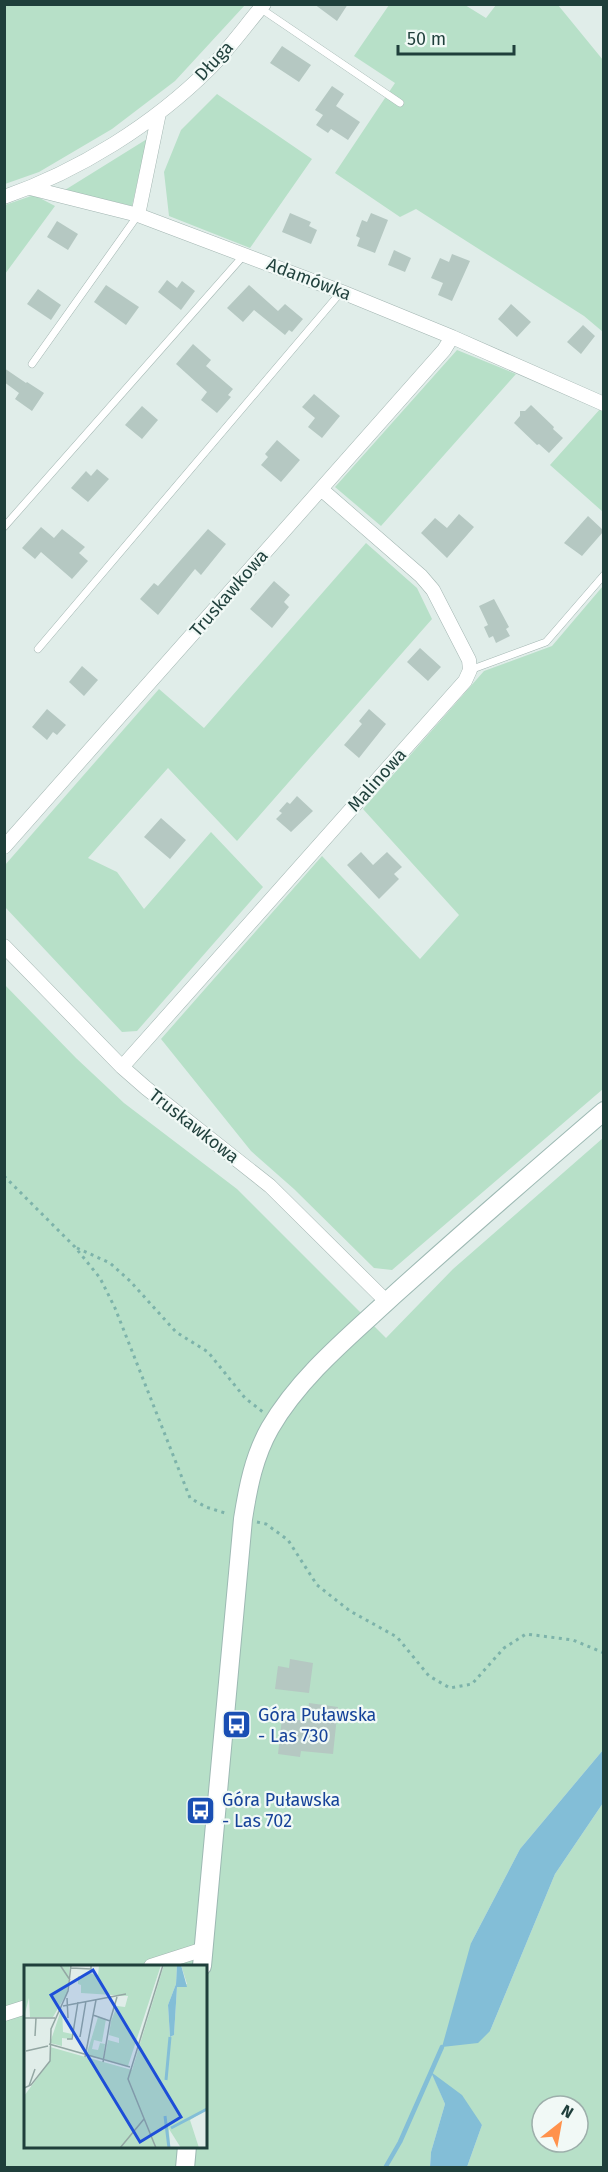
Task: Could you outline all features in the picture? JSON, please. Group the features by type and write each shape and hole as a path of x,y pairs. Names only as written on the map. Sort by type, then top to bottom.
{"street":[{"name":"Długa","path":"30,188 117,143 159,112 210,68 262,6"},
{"path":"138,215 159,112"},
{"path":"4,197 30,188"},
{"name":"Adamówka","path":"30,188 138,215 342,292 452,337 603,404"},
{"name":"Truskawkowa","path":"4,847 444,350 452,337"},
{"path":"321,489 433,590 469,660 470,670"},
{"name":"Malinowa","path":"122,1067 465,681 470,670"},
{"name":"Truskawkowa","path":"4,946 122,1067 270,1186 387,1302"},
{"path":"158,1965 203,1958 243,1519 254,1466 264,1439 274,1421 307,1379 387,1302 603,1112"},
{"path":"4,2014 24,2008"},
{"path":"185,2168 187,2148"}],"lane":[{"path":"262,6 400,103"},
{"path":"32,364 138,215"},
{"path":"4,527 244,255"},
{"path":"38,649 342,292"},
{"path":"470,670 546,642 603,575"}],"path":[{"path":"4,1176 75,1247 100,1278 116,1308 190,1498 206,1507 266,1524 288,1540 317,1585 351,1611 397,1637 429,1676 450,1688 472,1684 504,1648 526,1635 573,1640 603,1653"},
{"path":"75,1247 110,1263 130,1281 176,1332 208,1352 245,1398 274,1421"}],"green space":[{"path":"4,5 245,5 175,81 112,129 39,172 5,184"},
{"path":"389,5 465,5 486,18 496,5 558,5 603,60 603,332 584,316 416,209 400,217 335,173 395,83 354,56"},
{"path":"217,94 312,159 250,248 169,216 164,172 181,130"},
{"path":"147,139 132,206 65,190"},
{"path":"34,195 55,206 5,274 5,205"},
{"path":"457,350 516,374 381,526 335,487"},
{"path":"601,408 603,409 603,512 550,465"},
{"path":"366,543 417,588 432,619 237,841 168,768 88,858 117,872 144,909 211,832 263,887 137,1031 122,1032 5,907 5,865 159,689 204,728"},
{"path":"603,586 603,1089 392,1270 374,1268 294,1189 251,1151 161,1039 322,856 420,959 459,915 363,809 484,671 552,646"},
{"path":"4,984 76,1058 124,1103 237,1189 386,1338 453,1269 603,1138 603,1750 520,1849 471,1943 490,2031 555,1874 603,1803 603,2167 467,2167 482,2125 432,2073 445,2104 431,2152 430,2167 5,2167"}],"water":[{"path":"603,1750 603,1803 555,1874 490,2031 478,2043 442,2047 471,1943 520,1849"},
{"path":"431,2072 462,2095 482,2125 467,2167 430,2167 431,2152 445,2104"}],"building":[{"path":"314,4 348,4 337,21"},
{"path":"282,46 311,65 299,82 270,63"},
{"path":"332,86 344,94 336,106 360,122 348,140 331,129 328,133 316,125 323,115 315,110"},
{"path":"290,213 311,222 309,226 317,230 311,244 282,232"},
{"path":"371,213 388,220 375,253 357,246 360,238 356,236 362,220 367,222"},
{"path":"57,221 78,234 68,250 47,237"},
{"path":"394,250 411,258 405,272 388,265"},
{"path":"452,254 470,261 452,301 438,295 443,283 431,278 440,258 449,262"},
{"path":"167,280 177,288 182,281 195,291 181,310 158,292"},
{"path":"106,285 139,307 126,325 94,302"},
{"path":"249,285 278,311 285,304 303,319 292,332 289,330 285,335 254,310 243,322 227,308"},
{"path":"38,289 61,305 51,320 27,304"},
{"path":"511,304 531,322 517,337 498,319"},
{"path":"583,325 595,336 581,354 567,342"},
{"path":"193,344 211,360 206,366 233,389 228,395 231,397 217,413 201,400 207,392 176,364"},
{"path":"4,368 44,393 32,411 15,399 19,393 4,382"},
{"path":"314,394 340,416 322,438 308,427 315,418 302,407"},
{"path":"531,405 563,438 549,453 514,423 520,416 520,411 525,411"},
{"path":"142,406 158,420 142,439 125,425"},
{"path":"277,440 300,460 281,482 261,465 268,457 265,454"},
{"path":"97,469 109,479 88,502 71,488 86,471 91,476"},
{"path":"459,514 474,527 447,558 421,533 435,518 447,528"},
{"path":"588,516 603,532 582,556 564,543"},
{"path":"41,527 54,538 62,529 85,547 79,553 88,561 72,579 41,552 35,559 22,548"},
{"path":"208,529 226,544 201,575 195,569 158,615 140,599 154,583 158,586"},
{"path":"274,581 290,595 284,602 289,607 272,628 250,609"},
{"path":"494,599 509,627 506,629 510,636 496,643 493,636 489,638 484,627 488,625 479,606"},
{"path":"420,648 441,667 428,681 407,662"},
{"path":"82,666 98,680 84,696 69,682"},
{"path":"47,709 66,725 57,735 53,732 47,740 32,727"},
{"path":"369,709 386,724 359,758 344,745 362,724 359,721"},
{"path":"297,796 313,811 291,832 276,819 282,813 279,811 287,802 290,804"},
{"path":"161,818 186,840 170,859 144,837"},
{"path":"361,852 373,865 387,852 402,867 394,874 399,879 379,899 347,865"},
{"path":"290,1659 313,1663 309,1693 275,1689 278,1666 289,1668"},
{"path":"309,1703 338,1707 333,1754 301,1751 300,1757 278,1754 282,1718 307,1721"}],"waterway":[{"path":"385,2168 400,2142 442,2047"}],"place":[{"name":"Góra Puławska - Las 730","path":"237,1725"},
{"name":"Góra Puławska - Las 702","path":"201,1810"}]}
